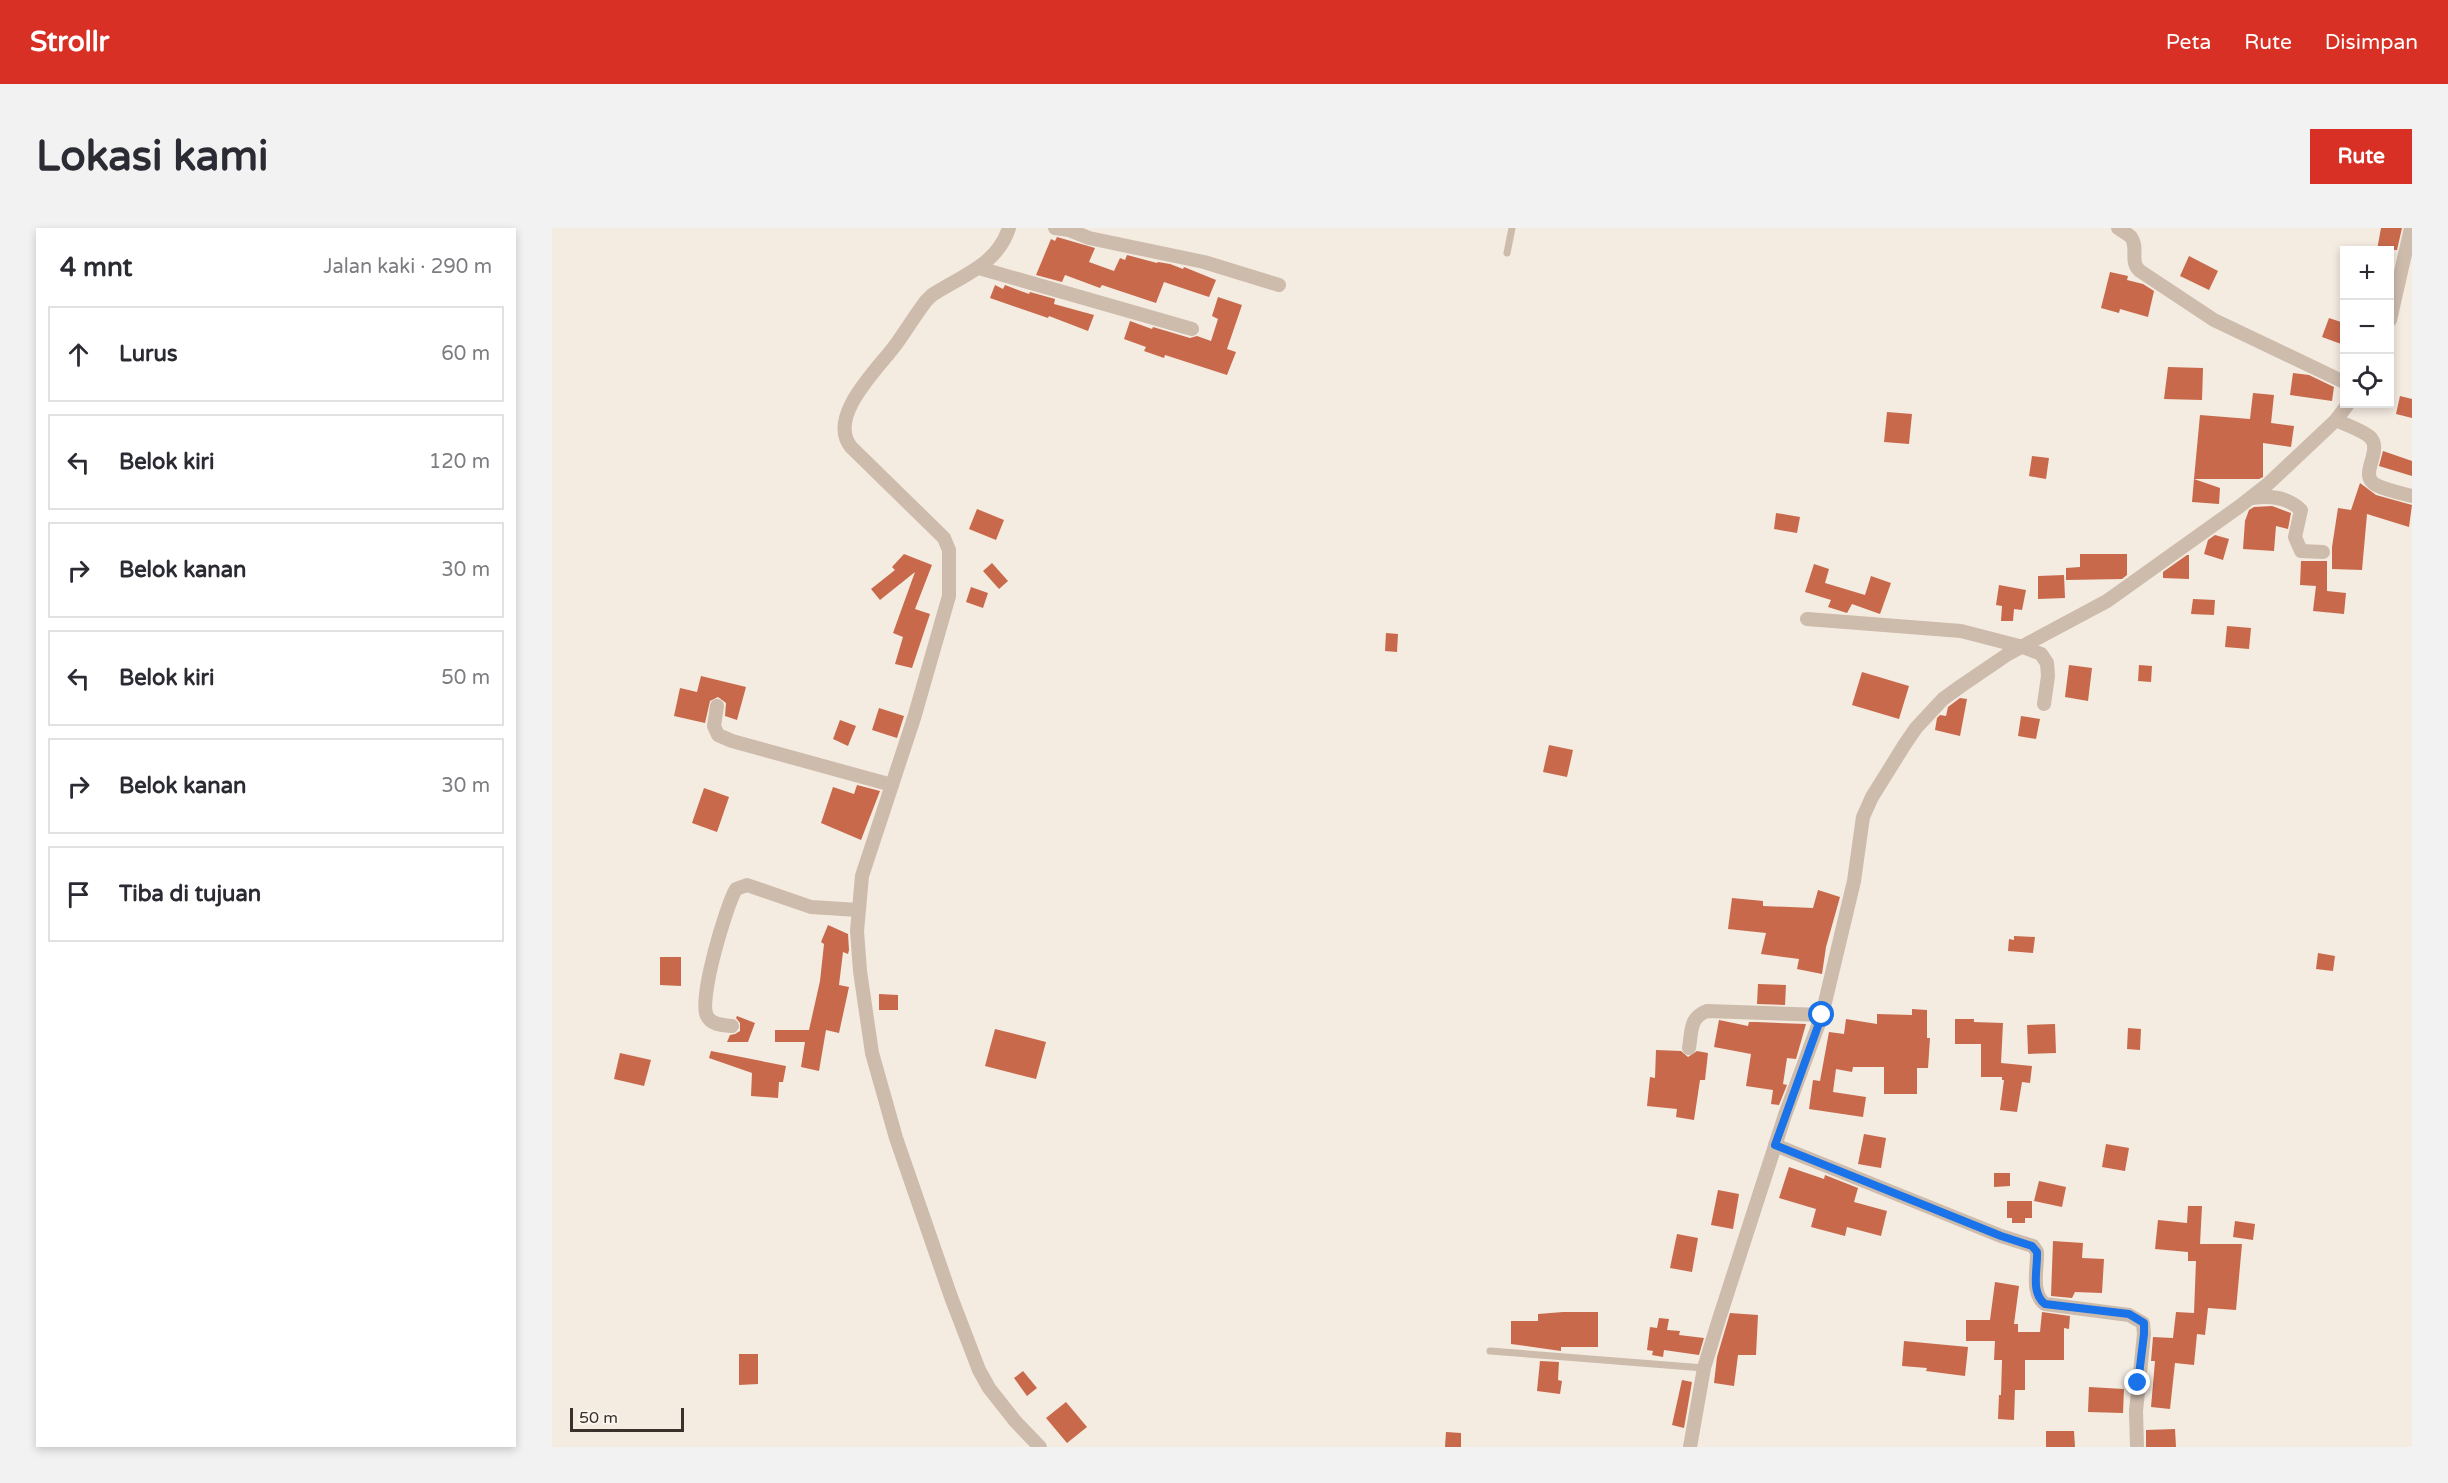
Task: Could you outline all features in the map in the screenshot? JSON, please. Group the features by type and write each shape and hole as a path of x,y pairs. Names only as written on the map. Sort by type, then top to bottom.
{"street":[{"path":"1009,228 996,254 979,268 941,289 926,301 898,342 860,390 844,424 844,436 851,447 944,538 949,550 951,587 948,604 862,876 858,910 860,970 867,1036 919,1208 979,1371 998,1401 1040,1447"},
{"path":"1055,228 1069,230 1089,238 1204,262 1279,285"},
{"path":"2118,228 2131,237 2134,244 2136,268 2148,277 2214,320 2340,380"},
{"path":"2394,302 2410,228"},
{"path":"979,268 1192,329"},
{"path":"1690,1447 1704,1368 1775,1145 1822,1015 1854,881 1863,817 1872,797 1916,728 1943,699 1990,665 2107,601 2249,499 2336,420 2345,408"},
{"path":"2336,420 2370,437 2375,452 2369,478 2374,484 2412,496"},
{"path":"2249,499 2272,495 2293,503 2301,510 2295,537 2301,551 2323,552"},
{"path":"1807,619 1961,631 2023,647 2041,654 2047,663 2048,676 2044,704"},
{"path":"717,706 714,726 718,735 732,741 892,785"},
{"path":"732,1026 714,1023 705,1011 706,985 736,889 747,885 811,907 858,910"},
{"path":"1689,1048 1693,1023 1697,1015 1707,1011 1822,1015"},
{"path":"1775,1145 2001,1236 2032,1246 2037,1252 2036,1289 2038,1296 2045,1304 2129,1314 2144,1323 2136,1411 2138,1447"}],"lane":[{"path":"1507,253 1512,228"},
{"path":"1490,1351 1704,1368"}],"building":[{"path":"2381,228 2402,228 2397,250 2394,250 2394,246 2378,246"},
{"path":"1057,237 1095,248 1089,262 1114,271 1120,258 1125,260 1127,255 1183,269 1184,267 1216,280 1209,297 1164,282 1156,303 1102,285 1100,288 1065,275 1062,282 1036,275 1051,239 1055,241"},
{"path":"2189,256 2218,271 2209,290 2180,276"},
{"path":"2110,272 2128,276 2127,280 2143,284 2154,291 2148,317 2120,309 2119,313 2101,308"},
{"path":"995,285 1003,289 1005,285 1029,294 1030,292 1055,299 1054,304 1094,315 1088,331 990,298"},
{"path":"1218,297 1242,305 1227,349 1236,352 1227,375 1165,355 1164,358 1144,351 1146,347 1124,339 1130,321 1152,329 1153,327 1190,338 1197,336 1211,341 1218,319 1212,316"},
{"path":"2329,318 2340,322 2340,344 2322,337"},
{"path":"2168,367 2203,368 2202,400 2164,399"},
{"path":"2293,373 2309,375 2334,387 2332,401 2290,395"},
{"path":"2253,393 2274,395 2271,423 2294,426 2291,447 2263,443 2263,477 2259,479 2194,479 2200,415 2250,419"},
{"path":"2400,396 2412,399 2412,418 2396,414"},
{"path":"1887,412 1912,414 1909,444 1884,442"},
{"path":"2383,451 2412,461 2412,476 2379,466"},
{"path":"2032,456 2049,458 2046,479 2029,476"},
{"path":"2194,479 2220,488 2219,504 2192,502"},
{"path":"2360,483 2376,495 2412,505 2409,527 2367,514 2362,570 2332,569 2332,547 2338,508 2351,510"},
{"path":"2272,506 2291,513 2288,529 2276,526 2274,551 2243,549 2245,521 2249,510 2254,507"},
{"path":"977,509 1004,520 996,540 969,529"},
{"path":"1776,513 1800,517 1797,533 1774,529"},
{"path":"2215,535 2229,539 2223,560 2204,554 2208,540"},
{"path":"904,554 932,565 915,609 930,614 912,668 895,664 903,637 893,633 915,572 880,600 871,589 895,570 892,567"},
{"path":"2080,554 2127,554 2127,575 2122,579 2066,580 2066,568 2080,567"},
{"path":"2189,555 2189,579 2163,578 2163,572"},
{"path":"2301,561 2327,561 2327,591 2346,593 2344,614 2313,611 2316,586 2300,585"},
{"path":"992,563 1008,581 999,589 983,571"},
{"path":"1814,564 1829,569 1825,583 1865,595 1871,576 1891,583 1880,614 1852,604 1847,613 1828,607 1831,600 1805,592"},
{"path":"2064,575 2065,598 2038,599 2038,576"},
{"path":"1999,585 2026,590 2022,610 2014,609 2013,621 2001,621 2002,606 1996,605"},
{"path":"971,587 988,593 983,608 966,602"},
{"path":"2193,599 2215,600 2214,615 2191,614"},
{"path":"2227,626 2251,628 2249,649 2225,647"},
{"path":"1386,633 1398,634 1397,652 1385,651"},
{"path":"2069,665 2092,668 2088,701 2065,697"},
{"path":"2139,665 2152,666 2151,682 2138,681"},
{"path":"1862,672 1909,686 1899,719 1852,705"},
{"path":"701,676 746,687 737,720 725,716 726,703 718,697 710,701 705,723 674,716 680,688 697,692"},
{"path":"1960,698 1967,699 1960,736 1935,730 1937,718 1940,715 1946,716 1948,707"},
{"path":"879,708 904,716 897,738 872,730"},
{"path":"2021,716 2040,719 2036,739 2018,736"},
{"path":"840,720 856,726 848,746 833,739"},
{"path":"1549,745 1573,750 1567,777 1543,772"},
{"path":"857,785 880,791 861,840 821,823 833,787 854,794"},
{"path":"704,788 729,797 717,832 692,823"},
{"path":"1818,890 1840,897 1826,947 1822,974 1797,969 1799,959 1761,954 1766,933 1728,929 1732,898 1763,901 1763,906 1813,908"},
{"path":"828,925 848,934 849,950 848,954 843,952 839,985 849,987 839,1033 826,1030 819,1071 801,1067 805,1042 775,1042 775,1030 809,1030 820,981 824,944 821,942"},
{"path":"2014,936 2035,937 2033,953 2008,951 2009,939 2014,940"},
{"path":"2318,953 2335,956 2333,971 2316,969"},
{"path":"660,957 681,957 681,986 660,985"},
{"path":"1758,984 1786,985 1785,1005 1757,1004"},
{"path":"879,994 898,995 898,1010 879,1010"},
{"path":"1912,1009 1927,1010 1927,1038 1930,1038 1928,1068 1917,1068 1917,1094 1884,1094 1884,1067 1853,1067 1852,1072 1836,1069 1833,1092 1866,1097 1863,1117 1809,1109 1813,1080 1820,1081 1829,1032 1844,1034 1846,1019 1877,1024 1877,1014 1912,1015"},
{"path":"737,1016 755,1023 748,1042 727,1042 730,1035 740,1031"},
{"path":"1955,1019 2003,1023 2001,1063 2032,1066 2030,1083 2022,1082 2017,1112 2000,1110 2004,1080 2002,1077 1981,1077 1981,1044 1955,1044"},
{"path":"1719,1020 1748,1026 1749,1022 1806,1024 1796,1059 1787,1058 1783,1084 1787,1085 1779,1105 1771,1104 1773,1090 1746,1086 1751,1054 1714,1047"},
{"path":"2055,1024 2056,1053 2028,1054 2027,1025"},
{"path":"2128,1028 2141,1029 2140,1050 2127,1049"},
{"path":"995,1029 1046,1042 1036,1079 985,1066"},
{"path":"1656,1050 1681,1051 1688,1057 1697,1051 1708,1053 1705,1080 1700,1080 1694,1120 1676,1117 1677,1109 1647,1106 1650,1077 1655,1078"},
{"path":"711,1051 786,1066 783,1082 779,1082 778,1098 751,1096 752,1073 709,1058"},
{"path":"620,1053 651,1060 644,1086 614,1079"},
{"path":"1864,1134 1886,1138 1881,1168 1858,1164"},
{"path":"2106,1144 2129,1148 2125,1171 2102,1167"},
{"path":"1789,1167 1824,1179 1825,1175 1858,1188 1854,1202 1887,1211 1881,1236 1847,1227 1845,1236 1811,1227 1816,1209 1779,1198"},
{"path":"1994,1173 2010,1173 2010,1186 1994,1187"},
{"path":"2039,1181 2066,1187 2062,1207 2034,1201"},
{"path":"1718,1190 1739,1194 1733,1229 1711,1225"},
{"path":"2007,1201 2032,1201 2032,1218 2025,1218 2025,1223 2012,1223 2012,1218 2007,1218"},
{"path":"2188,1206 2202,1206 2200,1244 2242,1244 2236,1310 2208,1308 2205,1335 2197,1334 2194,1365 2175,1363 2170,1409 2151,1407 2155,1361 2151,1361 2153,1337 2173,1338 2176,1312 2194,1313 2196,1261 2188,1261 2188,1252 2155,1249 2158,1220 2187,1223"},
{"path":"2235,1221 2255,1224 2253,1240 2233,1237"},
{"path":"1677,1234 1698,1238 1692,1272 1670,1268"},
{"path":"2053,1241 2083,1243 2082,1258 2104,1259 2102,1293 2075,1292 2072,1298 2051,1296"},
{"path":"1995,1282 2019,1286 2014,1324 2018,1324 2018,1332 2040,1332 2042,1312 2070,1316 2069,1329 2064,1328 2064,1360 2025,1360 2025,1390 2015,1390 2014,1420 1998,1419 2002,1360 1994,1360 1995,1341 1966,1341 1966,1320 1990,1320"},
{"path":"1598,1312 1598,1347 1561,1347 1561,1351 1511,1344 1511,1321 1538,1321 1538,1314"},
{"path":"1730,1313 1758,1315 1756,1355 1738,1355 1734,1386 1714,1383 1717,1357"},
{"path":"1659,1318 1669,1319 1667,1330 1680,1331 1679,1335 1704,1338 1699,1355 1664,1350 1663,1357 1652,1355 1653,1351 1647,1350 1650,1327 1657,1328"},
{"path":"1904,1341 1968,1347 1965,1376 1926,1371 1927,1368 1902,1366"},
{"path":"739,1354 758,1354 758,1384 739,1385"},
{"path":"1540,1361 1559,1362 1558,1380 1562,1381 1560,1394 1537,1391"},
{"path":"1023,1371 1037,1388 1027,1396 1014,1378"},
{"path":"1682,1380 1692,1382 1684,1428 1672,1425"},
{"path":"2089,1387 2124,1389 2123,1413 2088,1412"},
{"path":"1066,1402 1087,1427 1067,1443 1046,1418"},
{"path":"2175,1429 2176,1447 2146,1447 2146,1430"},
{"path":"2046,1431 2074,1431 2075,1447 2046,1447"},
{"path":"1446,1432 1461,1433 1461,1447 1445,1447"}],"route":[{"path":"1822,1015 1775,1145 2001,1236 2032,1246 2037,1252 2036,1289 2040,1301 2045,1304 2129,1314 2144,1323 2138,1383"}]}
